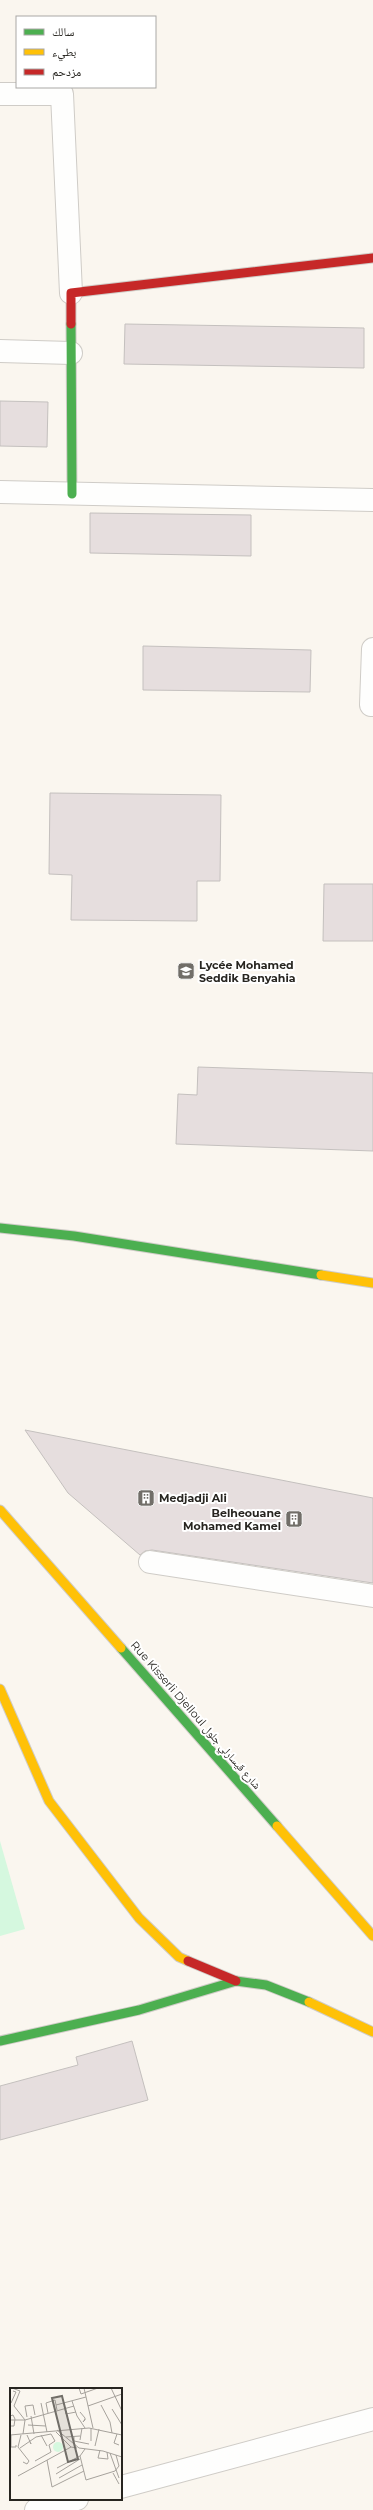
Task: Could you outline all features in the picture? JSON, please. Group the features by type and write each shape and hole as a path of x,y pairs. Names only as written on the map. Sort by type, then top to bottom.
{"street":[{"path":"0,94 62,94 71,293 72,494"},
{"path":"71,293 373,258"},
{"path":"0,352 71,352"},
{"path":"0,492 373,500"},
{"path":"373,649 371,705 373,705"},
{"path":"0,1228 74,1236 373,1283"},
{"name":"Rue Kisserli Djelloul شارع قيسارلي جلول","path":"0,1510 373,1936"},
{"path":"150,1562 373,1596"},
{"path":"0,1689 49,1801 139,1918 179,1957 236,1981 266,1985 289,1993 373,2032"},
{"path":"0,2041 140,2010 236,1981"},
{"path":"122,2487 373,2419"},
{"path":"36,2510 73,2500"}],"green space":[{"path":"0,1841 25,1929 0,1936"}],"building":[{"path":"125,324 364,328 364,368 124,364"},
{"path":"0,401 48,402 47,447 0,446"},
{"path":"90,513 251,515 251,556 90,553"},
{"path":"143,646 311,650 310,692 143,690"},
{"path":"50,793 221,795 220,881 197,881 197,921 71,920 72,875 49,874"},
{"path":"324,884 373,884 373,941 323,941"},
{"path":"198,1067 373,1073 373,1151 176,1144 178,1094 197,1095"},
{"path":"25,1430 373,1498 373,1583 152,1550 145,1551 140,1555 68,1493"},
{"path":"132,2041 148,2100 0,2140 0,2086 78,2065 76,2057"}],"traffic: fast":[{"path":"71,324 72,494"},
{"path":"0,1228 74,1236 321,1275"},
{"path":"121,1648 277,1826"},
{"path":"0,2041 139,2010 236,1981 266,1985 309,2002"}],"traffic: slow":[{"path":"321,1275 373,1283"},
{"path":"0,1510 121,1648"},
{"path":"0,1689 49,1801 139,1918 179,1957 188,1961"},
{"path":"277,1826 373,1936"},
{"path":"309,2002 373,2032"}],"traffic: jam":[{"path":"71,324 71,293 373,258"},
{"path":"188,1961 236,1981"}],"place":[{"name":"Lycée Mohamed Seddik Benyahia","path":"186,971"},
{"name":"Medjadji Ali","path":"146,1498"},
{"name":"Belheouane Mohamed Kamel","path":"294,1519"}]}
